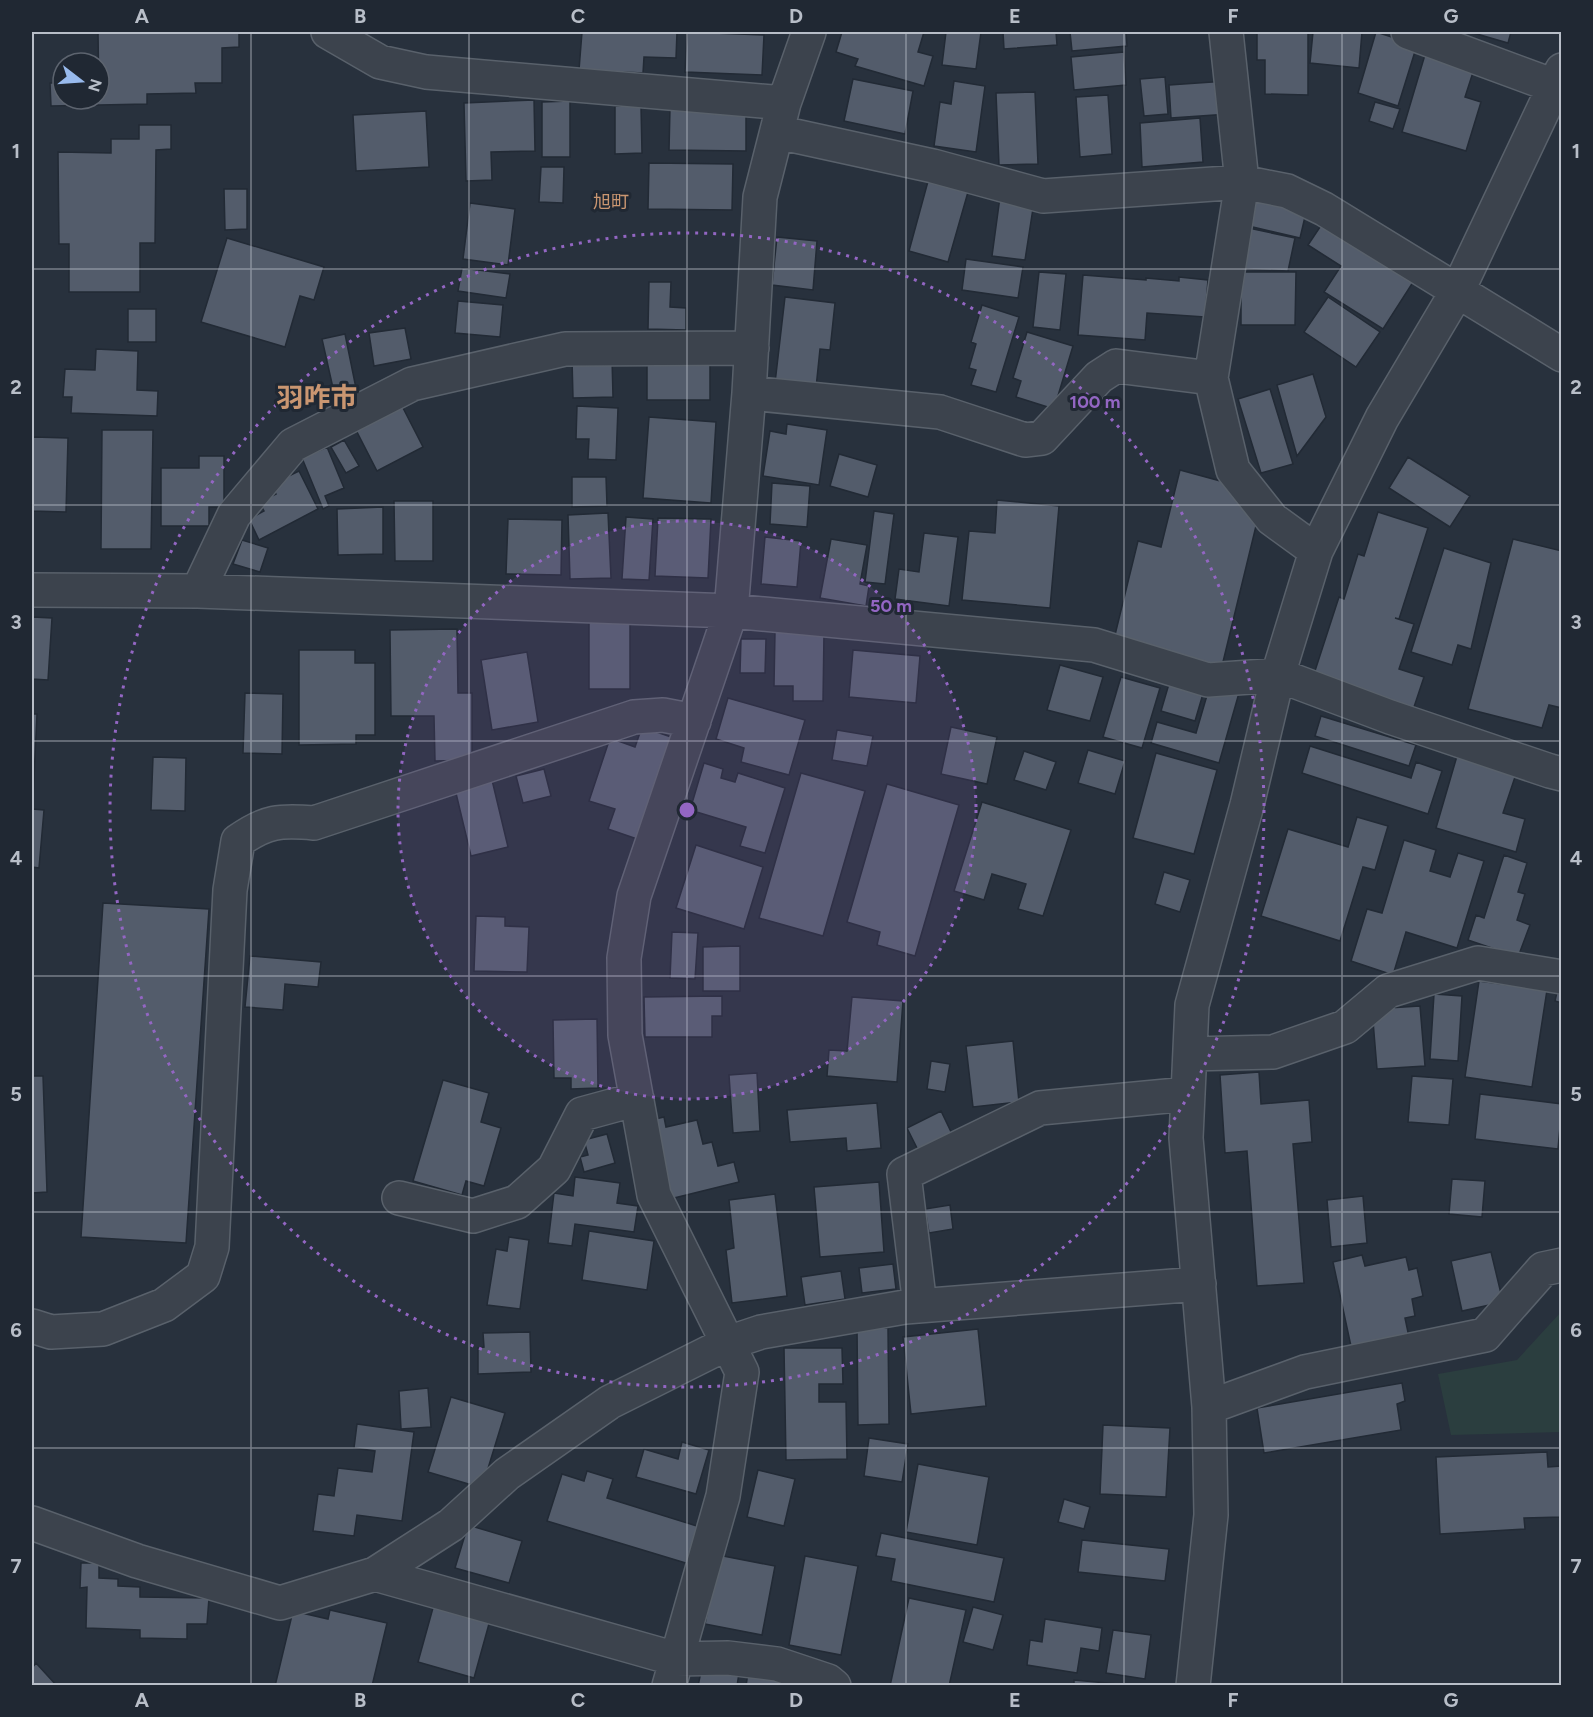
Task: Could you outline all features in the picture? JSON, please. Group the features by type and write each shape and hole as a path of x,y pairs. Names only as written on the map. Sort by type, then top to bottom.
{"street":[{"path":"328,32 380,62 426,72 781,117 933,166 1043,196 1242,182 1287,191 1324,209 1562,355"},
{"path":"672,1672 723,1496 742,1372 654,1195 625,1035 624,957 634,896 731,611 749,393 760,197 781,117 809,32"},
{"path":"1226,32 1242,182 1211,378 1233,470 1272,519 1316,551"},
{"path":"1193,1686 1211,1515 1209,1407 1186,1138 1192,1005 1247,805 1278,675 1316,551 1382,418 1458,290 1558,78 1408,32"},
{"path":"198,591 234,515 293,445 412,384 565,350 752,348"},
{"path":"749,393 940,412 1024,440 1042,438 1100,377 1116,366 1211,378"},
{"path":"32,590 198,591 731,611 1094,645 1208,681 1278,675 1389,717 1562,774"},
{"path":"32,1326 51,1332 103,1329 164,1305 204,1276 212,1247 230,890 238,841 256,828 286,820 314,823 634,717 663,715 694,722"},
{"path":"1190,1054 1273,1052 1345,1027 1388,991 1478,963 1562,977"},
{"path":"920,1306 904,1174 1040,1108 1188,1094"},
{"path":"399,1198 473,1216 517,1202 554,1169 582,1114 637,1099"},
{"path":"1209,1407 1305,1372 1485,1335 1543,1269 1562,1265"},
{"path":"32,1523 137,1561 280,1603 375,1574 451,1524 507,1474 610,1402 728,1343 761,1332 905,1307 1199,1284"},
{"path":"375,1574 672,1672 728,1658 777,1664 828,1681 834,1686"}],"shaded area":[{"path":"1561,1312 1561,1432 1451,1435 1438,1374 1517,1360"}],"building":[{"path":"98,32 239,32 239,47 222,48 222,83 195,83 196,93 147,94 147,104 111,105 111,51 98,51"},
{"path":"582,32 677,32 676,58 644,57 643,73 579,70"},
{"path":"687,32 764,35 762,75 685,72"},
{"path":"842,32 924,32 918,52 933,56 924,86 855,66 858,59 836,52"},
{"path":"946,32 981,32 976,69 942,65"},
{"path":"1003,32 1056,32 1057,45 1004,49"},
{"path":"1070,32 1126,32 1127,46 1072,51"},
{"path":"1257,32 1308,32 1308,95 1265,94 1265,60 1257,60"},
{"path":"1313,32 1362,32 1359,68 1310,63"},
{"path":"1376,32 1417,45 1398,106 1358,93"},
{"path":"1470,32 1511,32 1508,43"},
{"path":"1427,48 1476,63 1465,97 1481,102 1466,151 1402,132"},
{"path":"1124,52 1126,85 1074,90 1071,57"},
{"path":"1165,77 1168,114 1144,116 1140,79"},
{"path":"853,79 913,91 905,134 844,121"},
{"path":"954,81 985,86 976,152 934,146 940,102 951,104"},
{"path":"1227,81 1229,114 1171,118 1169,85"},
{"path":"1035,92 1038,164 999,165 996,93"},
{"path":"1108,95 1112,154 1080,157 1076,97"},
{"path":"534,100 535,151 491,152 492,180 466,181 464,103"},
{"path":"570,101 570,157 542,157 542,102"},
{"path":"1375,102 1400,109 1393,129 1369,121"},
{"path":"615,106 641,106 642,153 615,154"},
{"path":"670,108 746,109 746,151 669,150"},
{"path":"426,111 429,167 356,171 353,115"},
{"path":"1200,118 1203,162 1142,167 1140,123"},
{"path":"139,125 171,125 171,149 156,150 155,243 140,243 140,292 69,292 69,244 59,244 58,152 111,153 111,139 139,139"},
{"path":"649,163 733,164 732,210 648,209"},
{"path":"541,167 564,167 563,203 539,202"},
{"path":"930,174 970,185 948,262 909,251"},
{"path":"224,189 247,189 247,229 225,230"},
{"path":"1248,191 1308,204 1300,238 1240,224"},
{"path":"1000,197 1034,202 1025,260 992,256"},
{"path":"470,203 515,209 508,265 463,259"},
{"path":"1326,218 1417,276 1383,329 1324,292 1341,266 1308,245"},
{"path":"1244,227 1295,238 1288,271 1236,269"},
{"path":"777,237 817,241 813,290 772,285"},
{"path":"227,238 324,267 314,300 300,296 285,347 201,322"},
{"path":"966,259 1023,267 1018,298 962,290"},
{"path":"462,268 510,274 506,298 458,291"},
{"path":"1039,272 1066,274 1060,330 1033,327"},
{"path":"1241,272 1296,272 1295,325 1241,325"},
{"path":"1083,275 1146,280 1146,278 1179,281 1179,277 1208,280 1205,317 1147,313 1145,340 1078,335"},
{"path":"649,282 671,282 670,307 686,308 686,330 648,329"},
{"path":"785,297 835,303 830,350 820,349 816,388 775,383"},
{"path":"1328,297 1380,332 1356,367 1304,332"},
{"path":"458,301 503,305 500,337 455,333"},
{"path":"982,305 1019,317 996,392 971,385 976,370 969,368 976,344 971,342"},
{"path":"128,309 156,309 156,342 128,342"},
{"path":"405,328 411,359 374,366 369,333"},
{"path":"1027,332 1073,346 1054,409 1016,397 1021,381 1013,378"},
{"path":"345,334 357,393 335,397 322,339"},
{"path":"96,349 138,351 137,390 158,391 157,416 71,413 72,397 63,397 65,369 95,370"},
{"path":"710,353 710,400 647,400 647,354"},
{"path":"612,358 613,397 573,398 572,359"},
{"path":"1313,374 1326,417 1297,456 1277,385"},
{"path":"1270,389 1293,464 1261,473 1238,399"},
{"path":"402,406 423,447 377,471 356,430"},
{"path":"577,406 618,408 616,460 588,459 589,439 576,439"},
{"path":"649,417 716,422 711,503 643,498"},
{"path":"787,424 827,430 819,485 763,476 770,431 786,434"},
{"path":"102,430 153,430 151,549 101,549"},
{"path":"33,437 68,438 66,512 32,511"},
{"path":"344,440 359,466 346,473 331,447"},
{"path":"327,447 344,488 325,496 329,506 323,509 302,458"},
{"path":"839,454 877,465 868,497 830,486"},
{"path":"199,456 224,456 224,507 209,507 209,526 161,526 161,468 199,468"},
{"path":"1408,457 1470,496 1450,527 1389,488"},
{"path":"1180,470 1235,485 1256,526 1222,666 1114,639 1138,541 1161,547"},
{"path":"299,471 318,509 259,540 249,519 264,511 259,502 276,494 272,484"},
{"path":"572,477 606,477 607,506 572,507"},
{"path":"772,483 810,486 807,527 770,524"},
{"path":"997,500 1059,506 1050,608 962,600 969,531 995,533"},
{"path":"394,501 433,501 433,561 395,561"},
{"path":"383,507 383,554 338,555 337,509"},
{"path":"874,511 894,514 885,584 865,582"},
{"path":"1378,512 1428,528 1399,619 1395,618 1414,624 1399,669 1424,677 1412,713 1313,677 1339,597 1344,599 1358,554 1364,556"},
{"path":"608,513 611,578 570,579 568,515"},
{"path":"626,517 653,519 649,580 622,579"},
{"path":"658,518 711,519 708,578 655,576"},
{"path":"508,519 562,520 561,575 506,574"},
{"path":"924,533 958,537 949,606 895,599 899,569 919,572"},
{"path":"765,537 801,541 797,587 761,584"},
{"path":"831,539 867,545 860,584 869,586 866,606 820,598"},
{"path":"1513,539 1562,551 1562,708 1549,705 1542,728 1468,709"},
{"path":"242,540 268,548 260,572 233,564"},
{"path":"1444,548 1491,563 1471,649 1458,645 1452,665 1411,652"},
{"path":"32,617 52,618 48,680 32,679"},
{"path":"589,622 630,622 630,689 589,689"},
{"path":"457,629 458,693 472,693 472,760 435,761 434,716 391,716 390,630"},
{"path":"775,632 824,632 823,701 793,701 793,686 774,686"},
{"path":"741,639 766,639 765,673 740,673"},
{"path":"299,650 355,650 355,663 375,663 375,735 356,735 356,744 299,745"},
{"path":"853,650 920,656 916,703 849,697"},
{"path":"527,652 538,722 492,730 481,660"},
{"path":"1060,665 1103,677 1090,721 1047,710"},
{"path":"1121,677 1160,688 1142,748 1103,737"},
{"path":"1171,677 1205,687 1195,721 1161,711"},
{"path":"1210,685 1239,693 1219,763 1151,743 1157,722 1196,733"},
{"path":"245,693 283,694 282,754 243,753"},
{"path":"728,698 805,720 789,775 741,762 744,748 716,739"},
{"path":"32,714 37,714 33,799 32,799"},
{"path":"1321,716 1416,745 1409,766 1315,736"},
{"path":"642,727 674,738 640,840 608,829 615,809 589,801 610,738 635,747"},
{"path":"951,727 997,737 987,784 941,774"},
{"path":"837,730 873,736 867,766 832,760"},
{"path":"1310,746 1411,778 1416,762 1442,771 1428,814 1302,773"},
{"path":"1088,750 1125,761 1115,794 1078,783"},
{"path":"1024,751 1056,762 1046,790 1014,780"},
{"path":"1156,753 1217,770 1194,854 1133,838"},
{"path":"1457,756 1516,774 1503,813 1525,819 1516,852 1436,828"},
{"path":"153,757 186,758 185,811 151,810"},
{"path":"704,763 723,769 721,778 735,782 738,773 785,788 765,853 740,846 746,827 690,810"},
{"path":"544,769 551,796 523,803 516,776"},
{"path":"801,773 865,791 823,936 759,918"},
{"path":"492,780 508,847 471,856 455,789"},
{"path":"887,784 959,805 915,956 877,945 880,932 847,922"},
{"path":"982,802 1071,830 1043,916 1018,909 1026,884 992,874 984,900 954,891"},
{"path":"32,809 44,810 39,868 32,867"},
{"path":"1357,817 1388,826 1375,870 1363,867 1340,941 1261,916 1288,829 1348,847"},
{"path":"1404,840 1436,850 1430,871 1450,877 1458,853 1484,861 1457,948 1406,932 1393,975 1351,961 1367,909 1382,913"},
{"path":"696,845 763,867 744,929 676,908"},
{"path":"1504,855 1527,863 1518,892 1525,894 1517,920 1530,925 1518,957 1468,940 1476,915 1484,918"},
{"path":"1164,872 1190,880 1180,912 1155,904"},
{"path":"103,903 209,909 186,1243 81,1237"},
{"path":"476,916 505,917 505,926 529,927 527,972 474,971"},
{"path":"672,932 698,933 695,979 670,978"},
{"path":"740,946 740,991 703,991 703,947"},
{"path":"250,956 321,962 318,987 285,984 283,1010 245,1007"},
{"path":"1479,981 1547,990 1532,1087 1465,1077"},
{"path":"1559,983 1562,984 1562,1003 1555,1001"},
{"path":"1434,994 1462,996 1458,1061 1430,1059"},
{"path":"722,996 722,1016 712,1016 712,1037 645,1037 644,997"},
{"path":"852,997 903,1001 897,1082 827,1076 829,1050 847,1051"},
{"path":"1420,1006 1425,1066 1377,1069 1372,1009"},
{"path":"597,1019 598,1088 571,1089 571,1078 554,1078 553,1020"},
{"path":"1013,1041 1019,1102 973,1107 966,1046"},
{"path":"931,1061 950,1064 945,1092 927,1089"},
{"path":"1259,1072 1261,1104 1309,1100 1312,1142 1293,1144 1304,1283 1257,1286 1247,1151 1225,1153 1220,1075"},
{"path":"757,1073 760,1131 733,1133 729,1075"},
{"path":"32,1076 43,1076 47,1192 32,1193"},
{"path":"1412,1076 1453,1079 1449,1125 1408,1122"},
{"path":"443,1080 489,1093 481,1122 501,1128 484,1186 466,1181 462,1195 413,1181"},
{"path":"1480,1094 1562,1104 1558,1149 1475,1139"},
{"path":"877,1103 881,1148 847,1151 846,1138 790,1142 787,1110"},
{"path":"941,1111 953,1136 919,1152 907,1128"},
{"path":"664,1117 666,1127 697,1120 703,1144 712,1142 718,1166 734,1162 739,1182 670,1199 651,1120"},
{"path":"607,1134 615,1163 584,1172 580,1157 588,1155 584,1140"},
{"path":"575,1177 620,1183 617,1203 638,1206 634,1232 575,1224 572,1246 548,1243 554,1193 573,1196"},
{"path":"1452,1179 1485,1181 1482,1217 1449,1214"},
{"path":"879,1182 884,1252 820,1257 814,1187"},
{"path":"775,1194 787,1296 732,1303 726,1250 734,1248 729,1200"},
{"path":"1363,1196 1367,1243 1331,1247 1327,1200"},
{"path":"950,1205 953,1229 929,1233 925,1209"},
{"path":"589,1231 654,1241 647,1290 582,1280"},
{"path":"509,1237 529,1240 520,1309 487,1305 496,1249 507,1251"},
{"path":"1491,1252 1503,1302 1462,1311 1451,1261"},
{"path":"1362,1255 1365,1266 1406,1257 1409,1270 1417,1268 1423,1296 1412,1299 1415,1316 1405,1318 1409,1337 1352,1351 1333,1262"},
{"path":"893,1264 896,1289 862,1293 859,1268"},
{"path":"841,1271 845,1299 805,1305 801,1277"},
{"path":"857,1328 888,1328 889,1424 858,1425"},
{"path":"978,1329 986,1406 911,1414 903,1337"},
{"path":"530,1332 531,1372 478,1374 478,1348 484,1347 483,1333"},
{"path":"784,1348 842,1348 843,1384 819,1384 819,1402 846,1402 847,1459 786,1460"},
{"path":"1402,1383 1405,1401 1397,1404 1401,1430 1264,1453 1257,1408"},
{"path":"428,1388 431,1427 401,1429 399,1391"},
{"path":"451,1397 505,1413 482,1488 428,1472"},
{"path":"357,1424 414,1432 402,1521 357,1515 354,1536 313,1531 318,1494 334,1496 338,1468 372,1472 375,1451 354,1448"},
{"path":"1103,1425 1170,1428 1166,1497 1100,1494"},
{"path":"869,1438 908,1444 902,1482 864,1476"},
{"path":"682,1442 709,1450 696,1494 636,1477 644,1449 678,1459"},
{"path":"1547,1452 1548,1467 1562,1466 1562,1517 1524,1518 1525,1529 1440,1534 1436,1457"},
{"path":"918,1464 989,1477 977,1545 906,1532"},
{"path":"758,1470 795,1479 784,1526 747,1517"},
{"path":"587,1471 613,1479 607,1498 700,1527 689,1564 547,1521 562,1474 584,1481"},
{"path":"1064,1499 1090,1507 1084,1529 1058,1522"},
{"path":"468,1525 522,1541 509,1583 455,1568"},
{"path":"881,1533 1004,1558 994,1602 891,1581 895,1559 876,1556"},
{"path":"1082,1540 1169,1549 1165,1581 1078,1572"},
{"path":"718,1555 775,1566 762,1635 705,1624"},
{"path":"805,1556 858,1566 841,1655 789,1645"},
{"path":"81,1563 99,1563 99,1578 118,1579 118,1586 140,1587 140,1597 209,1598 207,1624 187,1624 187,1639 140,1638 140,1630 86,1628 87,1587 80,1588"},
{"path":"436,1597 492,1613 474,1678 418,1662"},
{"path":"909,1598 966,1610 949,1686 890,1686"},
{"path":"973,1607 1003,1615 993,1650 963,1642"},
{"path":"330,1610 387,1623 372,1686 275,1686 293,1611 328,1619"},
{"path":"1045,1619 1102,1628 1099,1651 1081,1648 1077,1673 1027,1665 1030,1640 1042,1642"},
{"path":"1113,1630 1151,1635 1145,1679 1106,1673"},
{"path":"36,1663 57,1686 32,1686 32,1668"},
{"path":"702,1667 739,1673 737,1686 698,1686"},
{"path":"748,1673 799,1686 746,1686"},
{"path":"1074,1680 1139,1686 1074,1686"}],"district":[{"name":"旭町","path":"611,202"},
{"name":"羽咋市","path":"317,397"}]}
